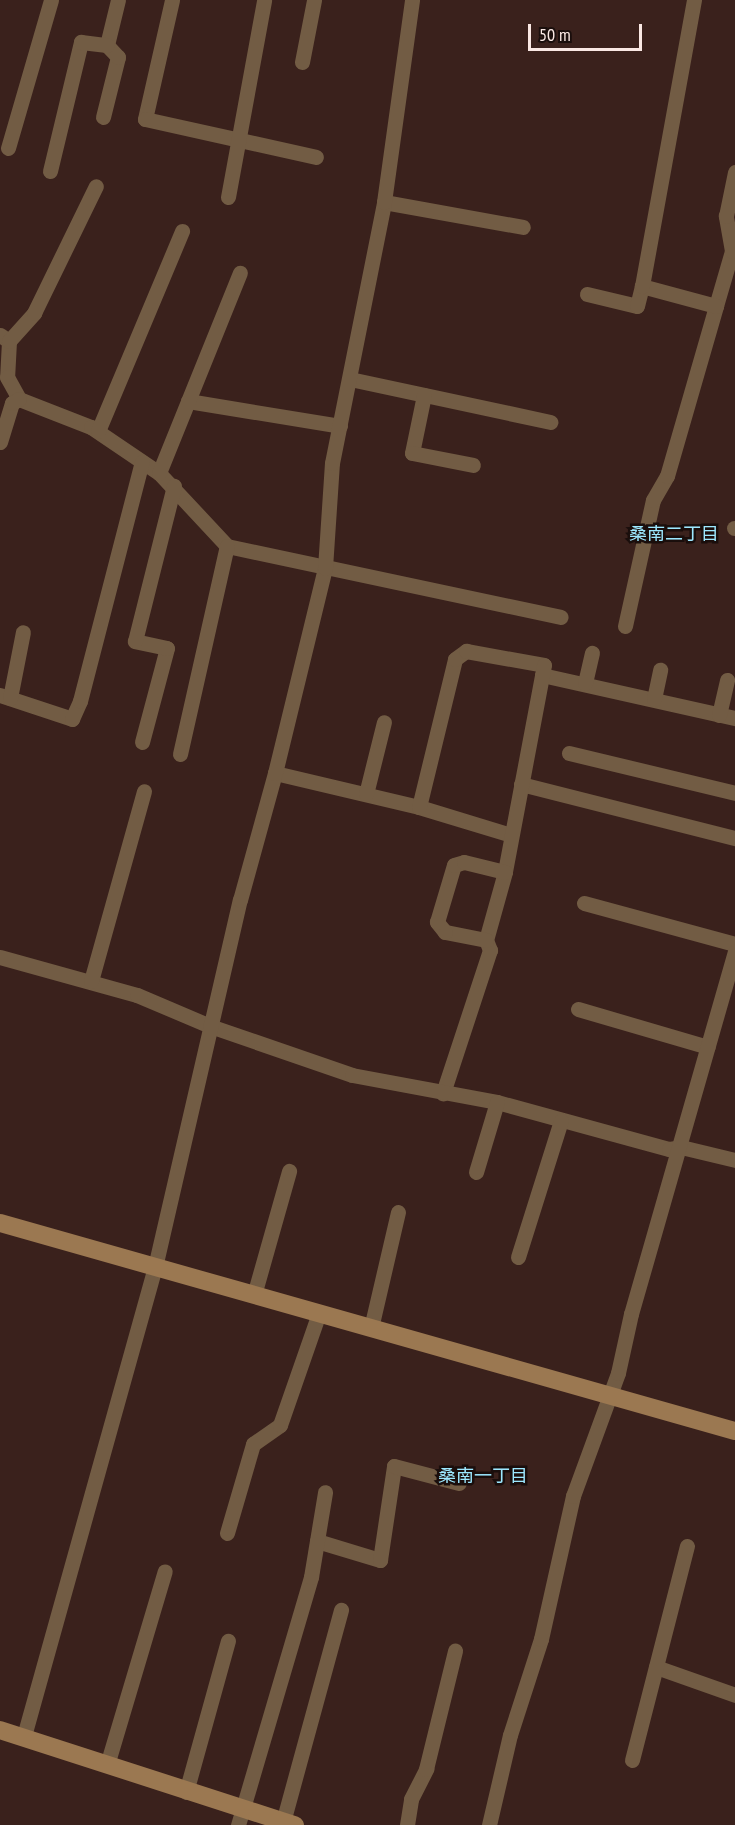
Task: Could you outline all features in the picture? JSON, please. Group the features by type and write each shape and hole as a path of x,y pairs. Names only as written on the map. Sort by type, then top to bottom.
{"street":[{"path":"8,148 51,0"},
{"path":"107,45 118,0"},
{"path":"172,0 146,120 238,138 316,157"},
{"path":"228,197 264,0"},
{"path":"302,62 314,0"},
{"path":"24,1736 155,1267 240,900 276,773 325,568 332,463 384,202 412,0"},
{"path":"587,294 637,306 694,0"},
{"path":"50,171 81,42 107,45 118,57 103,117"},
{"path":"625,626 653,500 666,477 732,251 731,217 735,172"},
{"path":"96,186 34,313 4,338 8,377 19,399 98,431 159,473 174,486 227,546 561,616"},
{"path":"384,202 524,227"},
{"path":"98,431 182,231"},
{"path":"159,473 240,273"},
{"path":"642,286 716,306"},
{"path":"350,379 550,422"},
{"path":"424,395 412,453 473,465"},
{"path":"0,442 12,403 19,399"},
{"path":"188,401 340,426"},
{"path":"23,633 5,697 72,719 80,701 142,462"},
{"path":"142,742 167,648 135,641 174,486"},
{"path":"180,754 227,546"},
{"path":"419,807 455,659 466,651 544,665 505,872 486,940 490,950 480,988 444,1093"},
{"path":"585,683 592,653"},
{"path":"654,699 660,670"},
{"path":"542,675 735,718"},
{"path":"719,715 727,680"},
{"path":"366,794 384,722"},
{"path":"569,753 735,793"},
{"path":"276,773 419,807 511,835"},
{"path":"521,783 735,838"},
{"path":"91,981 144,791"},
{"path":"486,940 444,932 437,921 454,865 464,862 505,872"},
{"path":"584,903 735,944"},
{"path":"489,1825 510,1735 541,1639 573,1496 610,1395 735,952"},
{"path":"0,957 91,981 210,1026 352,1075 497,1102 669,1149 681,1148 735,1160"},
{"path":"578,1009 708,1047"},
{"path":"476,1172 497,1102"},
{"path":"518,1257 561,1121"},
{"path":"254,1295 289,1171"},
{"path":"371,1328 398,1212"},
{"path":"0,1223 735,1431"},
{"path":"227,1533 253,1444 280,1425 319,1313"},
{"path":"317,1541 380,1560 394,1466 459,1484"},
{"path":"240,1817 311,1577 325,1492"},
{"path":"632,1760 687,1546"},
{"path":"107,1765 165,1571"},
{"path":"0,1730 24,1736 186,1792 240,1817 289,1823 341,1610"},
{"path":"186,1792 228,1641"},
{"path":"407,1825 411,1799 426,1768 455,1651"},
{"path":"656,1667 735,1695"}],"district":[{"name":"桑南二丁目","path":"674,534"},
{"name":"桑南一丁目","path":"483,1476"}]}
